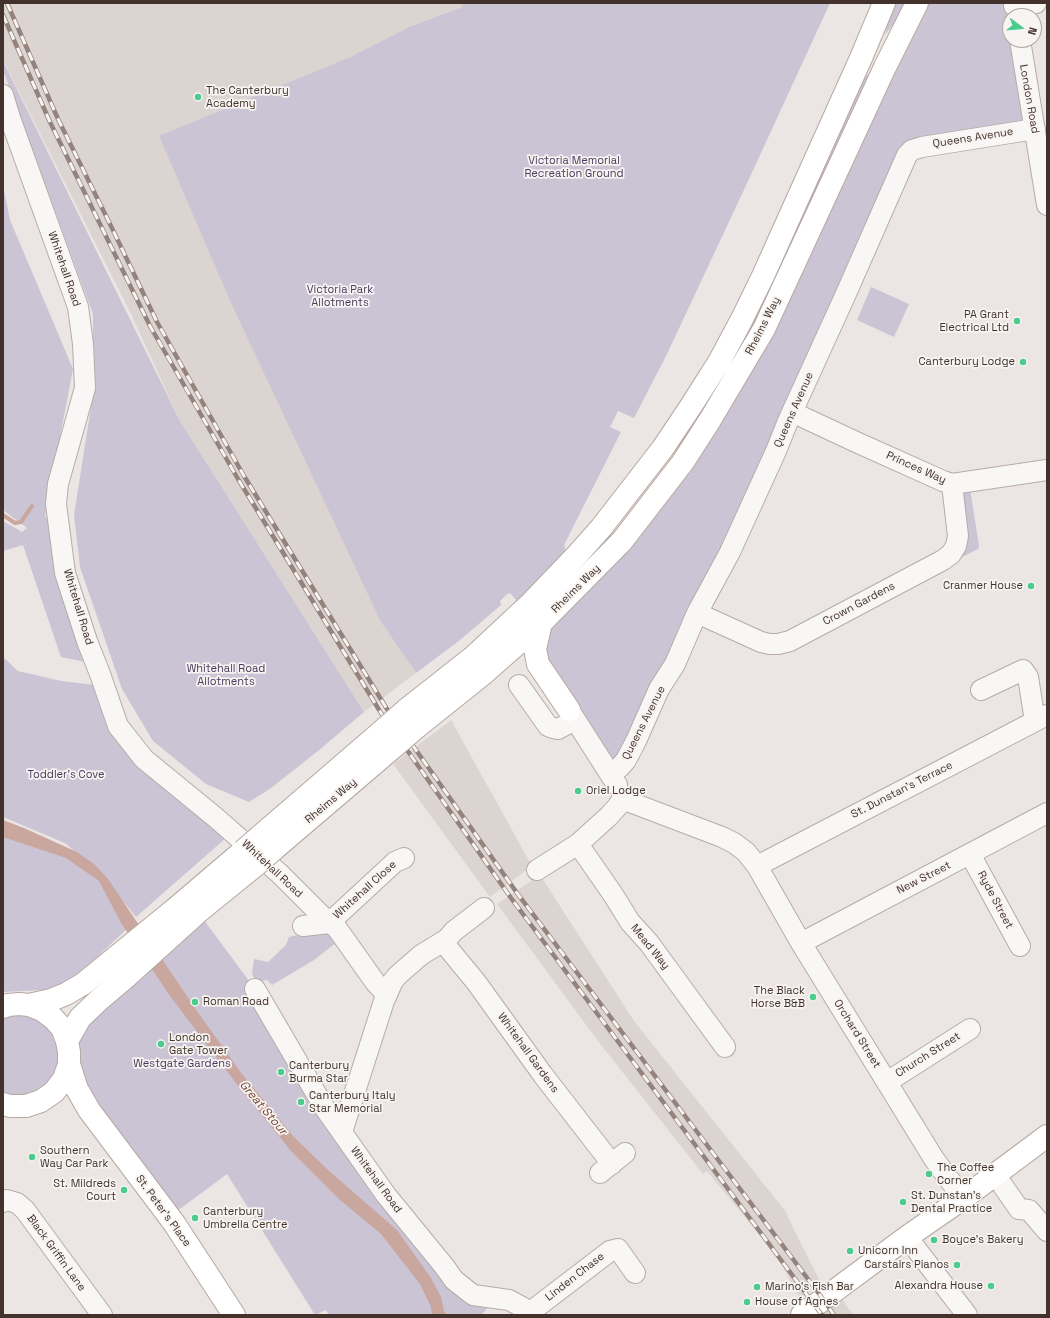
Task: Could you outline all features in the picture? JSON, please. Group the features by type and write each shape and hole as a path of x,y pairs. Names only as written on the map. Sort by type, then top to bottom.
{"main road":[{"name":"Rheims Way","path":"29,1005 51,1000 66,994 83,984 112,961 181,916 412,719 472,658 530,604 602,528 662,448 691,406 722,356 764,276 884,3"},
{"name":"Rheims Way","path":"412,719 482,675 541,623 622,541 683,462 710,420 764,329 882,74 917,3"},
{"path":"541,623 535,649 538,664 572,715"},
{"name":"Rheims Way","path":"67,1041 80,1018 126,977 181,916"},
{"path":"3,1104 10,1106 26,1106 41,1101 54,1092 64,1079 69,1064 67,1041 62,1028 53,1018 42,1010 29,1005 19,1004 5,1006"},
{"name":"St. Peter's Place","path":"69,1064 78,1089 89,1110 174,1223 234,1315"},
{"path":"41,1101 66,1102 89,1110"},
{"path":"802,1315 1047,1136"}],"street":[{"path":"1014,8 1036,3"},
{"name":"London Road","path":"1021,48 1047,205"},
{"name":"Whitehall Road","path":"3,95 78,307 83,344 85,388 58,484 56,504 65,573 87,641 118,726 144,759 215,817 280,874 329,923 336,927 375,982 387,995"},
{"name":"Queens Avenue","path":"610,774 620,767 626,760 659,689 675,664 697,613 730,552 907,155 912,150 922,147 1034,129"},
{"name":"Princes Way","path":"792,412 952,484 1047,470"},
{"name":"Crown Gardens","path":"697,613 765,643 778,644 790,641 943,560 951,554 956,546 958,536 952,484"},
{"path":"981,690 1023,670 1028,677 1041,718"},
{"path":"520,685 548,726 558,729 572,715 621,790 622,800 609,816 578,844 537,870"},
{"name":"St. Dunstan's Terrace","path":"757,866 1041,718"},
{"path":"622,800 728,840 746,852 757,866"},
{"name":"New Street","path":"801,943 1047,813"},
{"name":"Mead Way","path":"578,844 630,922 649,942 725,1047"},
{"name":"Ryde Street","path":"970,854 1020,946"},
{"name":"Whitehall Close","path":"303,926 329,923 395,862 404,858"},
{"name":"Orchard Street","path":"757,866 801,943 930,1153 963,1198"},
{"path":"342,1132 384,1002 393,981 421,955 443,942 484,908"},
{"name":"Whitehall Gardens","path":"443,942 476,982 543,1075 612,1164"},
{"name":"Whitehall Road","path":"260,988 324,1107 386,1195 454,1280 474,1295 509,1300 522,1307 529,1314"},
{"name":"Church Street","path":"887,1082 970,1029"},
{"path":"996,1174 1020,1209 1030,1210 1047,1231"},
{"name":"Black Griffin Lane","path":"3,1202 7,1200 17,1203 25,1210 102,1315"},
{"path":"907,1237 967,1315"},
{"name":"Linden Chase","path":"529,1314 610,1250 618,1249 635,1273"}],"shaded area":[{"path":"3,3 461,3 464,7 411,26 348,58 381,622 416,673 364,712 180,421 131,314 3,60"},
{"path":"451,720 532,866 490,897 393,764"},
{"path":"540,875 634,1021 786,1212 821,1283 800,1299 777,1256 707,1171 703,1174 598,1041 497,904"},
{"path":"841,1298 853,1315 822,1315"}],"green space":[{"path":"461,3 830,3 667,354 634,418 618,411 610,427 621,432 564,545 566,551 517,601 510,593 506,595 500,601 501,605 460,640 416,673 381,622 232,305 159,136 348,58 411,26 463,7"},
{"path":"892,3 907,3 903,11 885,35"},
{"path":"917,3 1014,3 1015,8 1002,8 1002,48 1021,48 1035,129 922,147 845,296 610,774 538,664 541,623 710,420"},
{"name":"Whitehall Road Allotments","path":"3,61 180,421 364,712 271,788 249,802 206,784 153,741 122,689 80,567 74,515 93,394 93,314 3,70"},
{"path":"868,73 863,101 778,283 688,440 681,435 853,95"},
{"path":"3,185 10,220 73,369 45,516 52,524 90,663 61,657 23,545 3,551 3,521 22,532 27,528 3,510"},
{"path":"871,287 909,304 894,337 857,320"},
{"path":"970,489 979,546 978,549 960,558 966,546 967,540 961,495 966,490"},
{"name":"Toddler's Cove","path":"3,657 18,671 61,681 95,685 111,727 226,838 136,917 99,872 65,843 3,817"},
{"path":"3,827 67,852 100,876 132,924 95,959 65,983 44,990 3,992"},
{"name":"Westgate Gardens","path":"198,912 255,989 444,1266 497,1299 481,1315 329,1315 326,1310 315,1315 227,1174 169,1217 77,1089 75,1030"},
{"path":"332,927 341,939 314,960 272,985 267,980 255,980 252,974 254,959 268,962 286,945 289,937"},
{"path":"32,1014 56,1033 62,1065 43,1093 3,1098 3,1015"}],"water":[{"name":"Great Stour","path":"3,820 77,852 94,864 108,879 199,1014 242,1074 293,1136 328,1170 397,1230 431,1278 441,1297 444,1311 447,1315 432,1315 431,1307 420,1284 381,1234 339,1199 291,1151 236,1083 170,996 121,923 99,881 66,858 3,837"}],"waterway":[{"path":"3,515 15,523 21,522 32,506"}],"railway":[{"path":"7,3 58,119 157,322 244,476 387,709 517,893 834,1315"},
{"path":"3,15 50,122 150,326 238,479 381,713 511,898 822,1315"}],"place":[{"name":"The Canterbury Academy","path":"198,97"},
{"name":"PA Grant Electrical Ltd","path":"1017,321"},
{"name":"Canterbury Lodge","path":"1023,362"},
{"name":"Cranmer House","path":"1031,586"},
{"name":"Oriel Lodge","path":"578,791"},
{"name":"The Black Horse B&B","path":"813,997"},
{"name":"Roman Road","path":"195,1002"},
{"name":"London Gate Tower","path":"161,1044"},
{"name":"Canterbury Burma Star","path":"281,1072"},
{"name":"Canterbury Italy Star Memorial","path":"301,1102"},
{"name":"Southern Way Car Park","path":"32,1157"},
{"name":"The Coffee Corner","path":"929,1174"},
{"name":"St. Mildreds Court","path":"124,1190"},
{"name":"St. Dunstan's Dental Practice","path":"903,1202"},
{"name":"Canterbury Umbrella Centre","path":"195,1218"},
{"name":"Boyce's Bakery","path":"934,1240"},
{"name":"Unicorn Inn","path":"850,1251"},
{"name":"Carstairs Pianos","path":"957,1265"},
{"name":"Alexandra House","path":"991,1286"},
{"name":"Marino's Fish Bar","path":"757,1287"},
{"name":"House of Agnes","path":"747,1302"}],"park label":[{"name":"Victoria Memorial Recreation Ground","path":"574,167"},
{"name":"Victoria Park Allotments","path":"340,296"}]}
